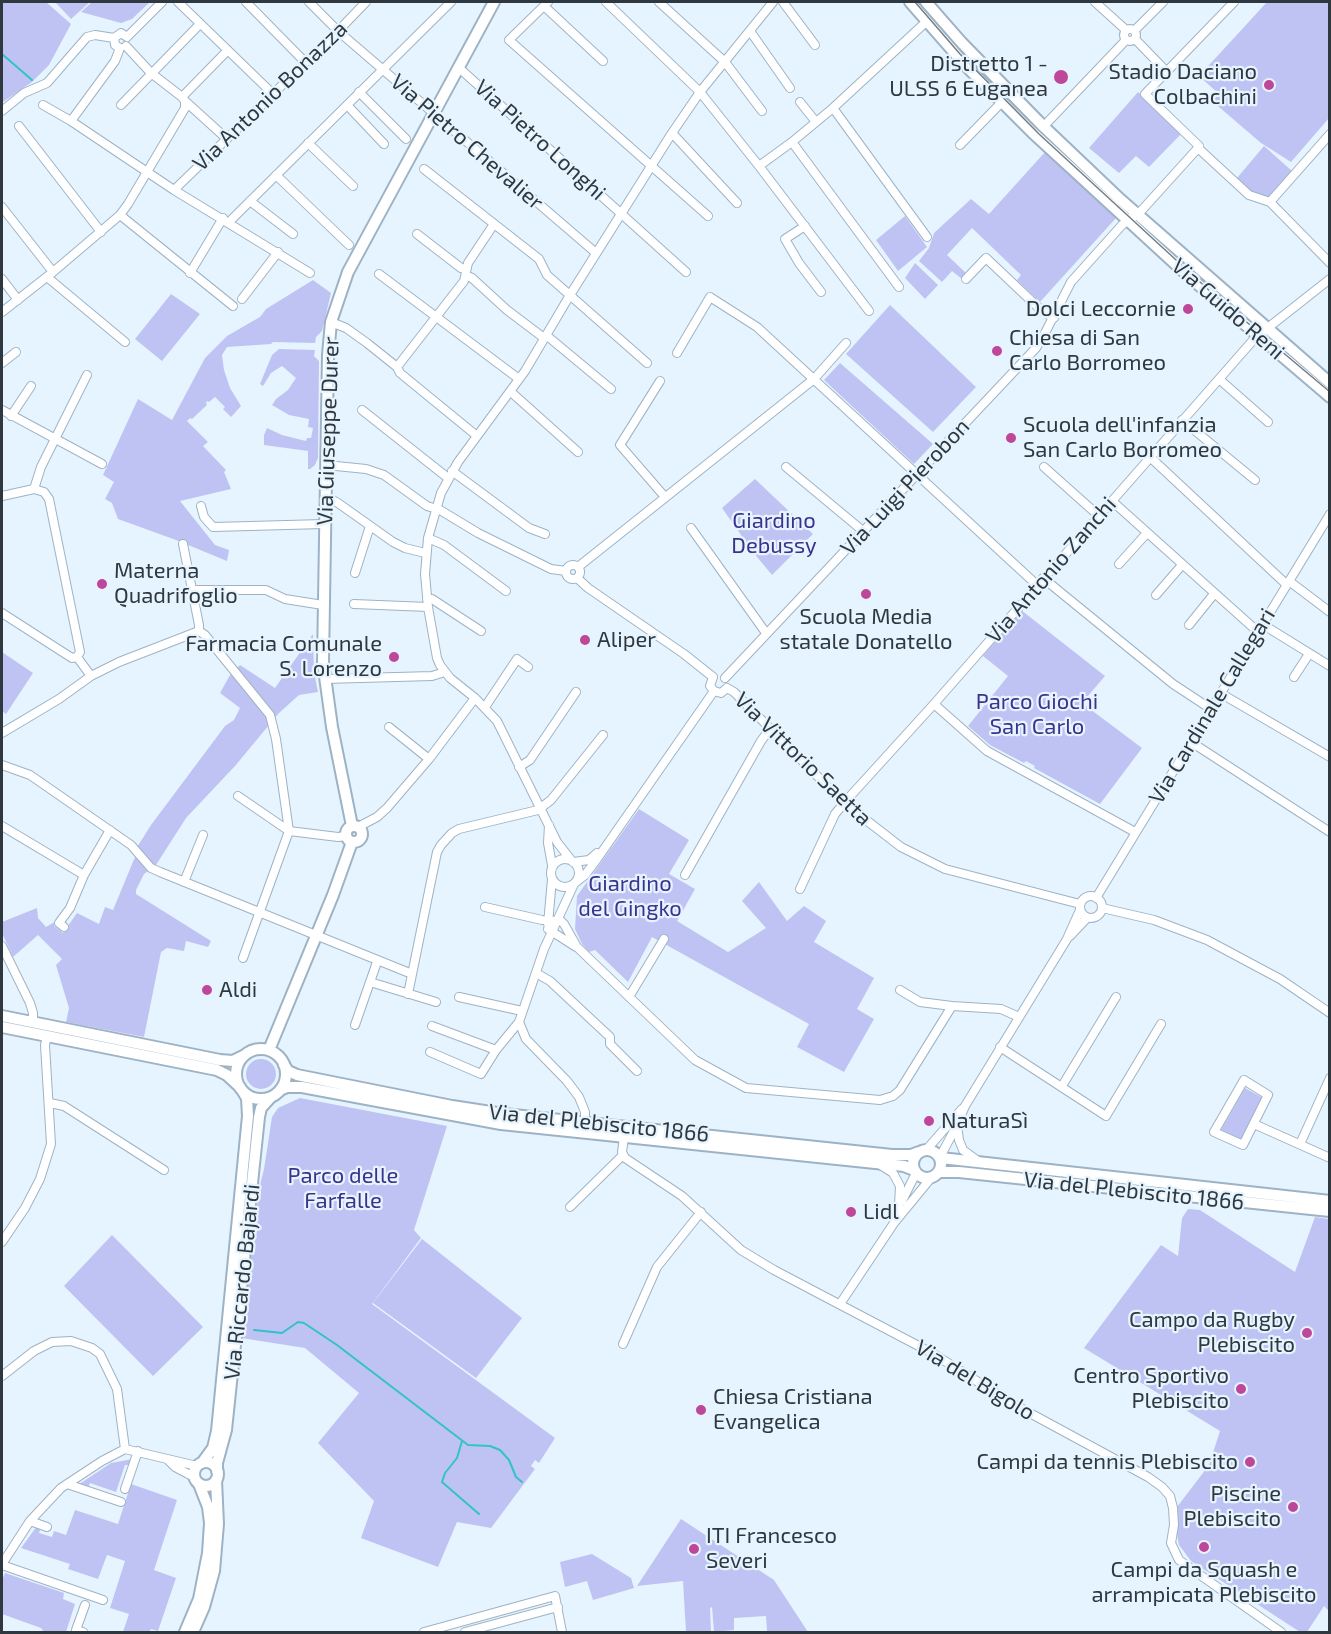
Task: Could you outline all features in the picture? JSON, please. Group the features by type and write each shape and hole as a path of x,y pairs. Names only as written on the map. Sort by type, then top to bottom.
{"street":[{"path":"70,122 118,57 128,42 127,37 162,2"},
{"path":"177,2 273,94"},
{"path":"246,2 306,62"},
{"name":"Via Pietro Chevalier","path":"309,2 338,31 596,253"},
{"name":"Via Antonio Bonazza","path":"174,190 366,2"},
{"path":"190,273 226,220 250,201 451,2"},
{"name":"Via Giuseppe Durer","path":"352,833 332,727 322,646 327,355 331,322 348,272 494,2"},
{"path":"606,2 700,92 869,311"},
{"path":"659,2 725,62 762,111"},
{"path":"430,1052 481,1074 496,1050 519,1022 551,926 575,883 579,869 557,842 497,721 485,707 456,684 445,672 437,658 427,603 425,553 436,509 450,475 511,392 651,164 700,92 773,2"},
{"path":"783,2 815,45"},
{"path":"910,2 1002,102 1131,217"},
{"path":"926,2 962,43 1131,217"},
{"path":"1095,2 1126,30"},
{"path":"1135,30 1162,2"},
{"path":"1199,146 1145,94 1234,2"},
{"path":"603,61 546,4 509,40 708,216"},
{"path":"759,166 833,108 926,21"},
{"path":"122,105 200,24"},
{"path":"1126,30 1129,28 1135,30"},
{"path":"1126,30 1124,34 1166,71"},
{"path":"1043,127 1131,39 1137,36 1135,30"},
{"path":"750,31 790,88"},
{"path":"2,111 24,93 47,83 87,37 95,35 114,38 121,33 127,37"},
{"path":"114,38 115,45 123,47 227,139"},
{"path":"183,99 227,51"},
{"name":"Via Pietro Longhi","path":"458,67 686,273"},
{"path":"360,92 406,139"},
{"path":"2,312 50,275 120,215 185,108 183,99"},
{"path":"800,102 816,122"},
{"path":"960,145 1002,102"},
{"path":"43,105 174,190 310,273"},
{"path":"347,105 384,144"},
{"path":"833,108 927,237"},
{"path":"19,126 101,232"},
{"path":"672,133 737,203"},
{"path":"1329,134 1270,202 1329,263"},
{"path":"792,142 899,287"},
{"path":"308,143 353,186"},
{"name":"Via Luigi Pierobon","path":"725,678 1036,348 1054,318 1071,282 1131,217 1142,210 1198,148 1249,195 1270,202"},
{"path":"424,169 539,259 547,275 647,363"},
{"path":"276,175 349,245"},
{"path":"250,201 293,234"},
{"path":"2,207 50,275 125,342"},
{"path":"120,215 233,306"},
{"name":"Via Guido Reni","path":"1131,217 1262,332 1329,397"},
{"path":"397,367 437,317 494,224"},
{"path":"805,226 784,239 822,292"},
{"path":"417,234 461,268 507,310 611,389"},
{"path":"242,299 278,252"},
{"path":"966,279 986,258 1041,310 1054,318"},
{"path":"379,274 519,379"},
{"path":"2,279 18,300"},
{"name":"Via Antonio Zanchi","path":"800,889 835,814 844,803 1262,332 1329,279"},
{"path":"677,353 710,297 758,327 1036,585"},
{"path":"331,322 353,332 477,436"},
{"name":"Via Guido Reni","path":"1262,332 1329,383"},
{"path":"578,567 814,379 846,343"},
{"path":"2,363 16,352"},
{"path":"34,489 36,477 87,375"},
{"path":"1219,379 1268,422"},
{"path":"660,381 620,445 665,497"},
{"path":"11,416 31,386"},
{"path":"511,392 578,452"},
{"path":"2,410 102,465"},
{"path":"362,410 450,475 529,528 545,534"},
{"path":"1182,420 1255,480"},
{"path":"1150,457 1288,583 1329,612"},
{"name":"Via Vittorio Saetta","path":"326,465 375,471 397,483 427,506 478,533 544,566 566,571 568,578 577,578 713,677"},
{"path":"786,467 863,531"},
{"path":"1044,467 1099,516"},
{"path":"2,496 34,489 44,492 49,499 80,652 77,657"},
{"path":"325,500 331,499 338,503 405,548 425,553"},
{"path":"1112,501 1214,594 1259,627 1329,666"},
{"path":"201,506 204,517 213,527 324,524"},
{"name":"Via Cardinale Callegari","path":"1096,898 1329,514"},
{"path":"355,573 370,526"},
{"path":"690,528 766,633"},
{"path":"1321,529 1329,536"},
{"path":"1119,564 1147,533"},
{"path":"428,538 444,545 506,591"},
{"path":"183,544 199,631"},
{"path":"566,571 567,567 572,564 578,567 580,573 577,578"},
{"path":"1156,595 1182,565"},
{"path":"1043,578 1173,684 1211,709"},
{"path":"191,590 266,590 285,599 323,605"},
{"path":"1189,625 1214,594"},
{"path":"354,604 427,603 432,599 481,631"},
{"path":"2,613 72,658 77,657"},
{"path":"2,733 59,699 91,676 119,662 199,631"},
{"path":"199,631 205,635 270,715 274,726 289,831 243,958"},
{"path":"1294,677 1309,654"},
{"path":"77,657 91,676"},
{"path":"485,707 517,659 528,667"},
{"path":"325,679 432,676 445,672"},
{"name":"Via Vittorio Saetta","path":"720,675 725,678 728,682 727,688 721,693 714,691 710,683 713,677 720,675"},
{"name":"Via Vittorio Saetta","path":"727,688 734,692 844,803 901,847 937,866 963,875 1071,900 1080,907"},
{"path":"552,879 560,887 567,887 585,875 714,691"},
{"path":"519,767 530,760 576,692"},
{"path":"1220,693 1329,757"},
{"path":"238,796 289,831 333,837 352,833 381,814 429,759 475,698"},
{"path":"934,704 987,751 1136,832"},
{"path":"389,727 429,759"},
{"path":"685,875 770,729"},
{"path":"408,994 437,852 441,845 459,829 541,807 551,800 603,735"},
{"path":"1191,742 1329,832"},
{"path":"2,765 30,775 110,830 131,845 151,868 377,962 412,974"},
{"path":"549,824 548,843 552,865 550,873 552,879 551,926"},
{"path":"2,826 84,875"},
{"path":"64,927 59,923 70,908 84,875 110,830"},
{"path":"269,1050 333,896 352,833"},
{"path":"184,882 203,835"},
{"path":"552,865 562,859 589,860 601,850"},
{"path":"940,1158 965,1106 1067,939 1080,907 1087,897 1096,898 1102,908 1154,920 1207,940 1280,979 1329,1013"},
{"path":"485,907 551,926 577,947 695,1060 746,1088 880,1100 893,1096 900,1090 952,1006"},
{"path":"1080,907 1087,918"},
{"path":"1067,939 1087,918 1097,916 1102,908"},
{"path":"551,926 564,924 577,947"},
{"path":"629,997 664,939"},
{"path":"2,946 30,1003 33,1023"},
{"path":"355,1024 377,962"},
{"path":"536,973 545,978 610,1037 610,1044 637,1071"},
{"path":"370,982 436,1002"},
{"path":"900,990 920,1002 1001,1009 1019,1017"},
{"path":"459,997 522,1011"},
{"path":"1062,1086 1116,997"},
{"path":"2,1017 220,1060 233,1061 257,1050 269,1050 279,1056 286,1074 284,1082 275,1093 258,1099 247,1094 227,1075 217,1070 2,1027"},
{"path":"519,1022 526,1039 567,1081 579,1097 585,1112 585,1123"},
{"path":"1000,1047 1106,1116 1161,1024"},
{"path":"432,1026 496,1050"},
{"path":"2,1242 25,1208 47,1162 51,1144 45,1045 47,1036"},
{"path":"241,1088 237,1074 245,1055"},
{"name":"Via del Plebiscito 1866","path":"284,1065 288,1071 297,1075 452,1106 585,1123 892,1155 923,1151"},
{"path":"1300,1144 1329,1078"},
{"path":"1244,1080 1268,1095 1254,1124 1243,1145 1214,1132 1244,1080"},
{"name":"Via del Plebiscito 1866","path":"275,1093 287,1087 302,1087 469,1119 904,1166 915,1171"},
{"name":"Via Riccardo Bajardi","path":"198,1473 213,1448 217,1431 248,1116 247,1098 241,1088"},
{"name":"Via Riccardo Bajardi","path":"194,1632 214,1571 218,1524 217,1463 226,1430 259,1117 261,1108 275,1093"},
{"path":"50,1103 64,1106 164,1170"},
{"path":"935,1175 921,1177 915,1171 913,1160 965,1106"},
{"path":"1254,1124 1329,1158"},
{"path":"957,1125 963,1150 985,1164"},
{"path":"570,1207 623,1155 624,1137"},
{"path":"840,1304 894,1223 935,1175 942,1163 934,1151 923,1151"},
{"name":"Via del Bigolo","path":"623,1155 682,1196 741,1250 774,1270 932,1353 1015,1405 1148,1477 1162,1487 1170,1496 1173,1508 1174,1525 1171,1543 1179,1560 1281,1632"},
{"name":"Via del Plebiscito 1866","path":"940,1158 1329,1201"},
{"path":"878,1164 887,1168 898,1180 902,1191 894,1223"},
{"path":"899,1205 915,1171"},
{"name":"Via del Plebiscito 1866","path":"935,1175 959,1172 1329,1211"},
{"path":"623,1344 657,1267 701,1212"},
{"path":"2,1376 34,1351 52,1342 80,1342 92,1348 100,1354 117,1389 125,1449"},
{"path":"103,1600 2,1564 30,1521 50,1499 67,1484 125,1449 168,1460 198,1473 208,1486 216,1476 211,1464 198,1473"},
{"path":"125,1489 138,1451"},
{"path":"185,1632 199,1599 208,1553 209,1512 198,1473"},
{"path":"67,1484 121,1502"},
{"path":"30,1521 47,1527"},
{"path":"424,1632 453,1628 555,1596 562,1632"},
{"path":"83,1632 76,1630 85,1605"},
{"path":"465,1632 558,1607"}],"green space":[{"path":"2,2 46,2 71,24 49,65 32,82 3,102 2,101"},
{"path":"55,2 90,2 71,19"},
{"path":"92,2 150,2 132,19 121,23 81,12"},
{"name":"Stadio Daciano Colbachini","path":"1267,2 1329,2 1329,118 1291,162 1261,143 1212,101 1219,94 1199,76"},
{"path":"1138,92 1182,133 1149,167 1136,156 1119,173 1089,148"},
{"path":"1264,146 1292,171 1269,198 1252,193 1237,178"},
{"path":"1046,151 1116,218 1040,302 1017,280 1021,275 972,228 947,255 967,274 962,279 952,271 942,282 919,261 929,248 934,233 971,199 989,214"},
{"path":"905,216 927,247 898,271 876,240"},
{"path":"915,263 938,285 925,299 905,278"},
{"path":"313,280 331,293 322,331 316,337 315,343 273,342 227,347 222,355 224,370 230,388 241,406 231,417 215,397 207,401 207,405 187,421 208,442 203,446 226,470 224,472 231,489 180,501 215,545 229,550 227,561 118,519 112,503 105,499 114,482 103,475 138,399 172,420 205,358 227,336 260,317 266,309"},
{"path":"171,294 200,314 162,361 135,339"},
{"path":"890,305 976,387 933,432 846,354"},
{"path":"279,349 315,350 314,356 319,361 318,458 310,469 308,469 308,451 264,445 267,428 282,435 306,441 307,438 311,438 313,428 308,427 309,419 289,415 272,405 288,390 296,378 282,366 271,373 263,386 260,384 272,355"},
{"path":"840,363 933,444 914,464 824,380"},
{"name":"Giardino Debussy","path":"755,479 813,534 772,575 722,508"},
{"name":"Parco Giochi San Carlo","path":"1021,610 1105,676 1082,703 1142,748 1100,804 1034,768 1035,766 1026,761 1024,763 990,745 968,726 1008,676 983,656"},
{"path":"313,634 314,672 318,692 299,695 279,713 235,766 186,818 156,865 144,874 136,890 136,894 211,941 208,947 186,941 184,951 167,948 161,952 144,1037 66,1022 69,1008 56,965 62,959 38,935 13,957 2,933 2,922 37,908 38,918 46,927 58,920 54,926 63,933 77,913 99,924 105,907 113,910 135,857 134,852 151,825 225,726 234,720 240,708 220,693 230,675 240,665 275,688"},
{"path":"2,652 33,673 6,714 2,711"},
{"name":"Giardino del Gingko","path":"639,809 689,840 669,874 695,889 677,921 728,952 766,928 742,901 759,882 787,921 804,906 826,921 814,942 874,978 857,1009 874,1019 844,1072 797,1047 809,1024 652,937 628,982 595,950 589,952 582,944 575,929 577,896"},
{"path":"261,1059 272,1063 276,1074 272,1085 261,1089 250,1085 246,1074 250,1063"},
{"path":"1245,1088 1263,1098 1242,1141 1221,1130"},
{"name":"Parco delle Farfalle","path":"300,1098 447,1126 414,1230 421,1238 372,1304 555,1438 539,1463 535,1460 531,1466 535,1469 491,1528 457,1522 438,1567 361,1538 374,1501 318,1443 359,1393 305,1348 241,1338 259,1189 272,1117 278,1108"},
{"name":"Centro Sportivo Plebiscito","path":"1188,1209 1200,1210 1295,1272 1315,1217 1329,1219 1329,1611 1324,1606 1307,1632 1300,1632 1191,1561 1179,1545 1175,1524 1177,1507 1209,1465 1220,1431 1084,1348 1161,1245 1178,1256 1182,1218"},
{"path":"112,1235 203,1327 153,1376 64,1286"},
{"path":"422,1239 522,1318 476,1378 373,1303"},
{"path":"133,1459 130,1465 125,1465 116,1492 90,1483 88,1488 78,1485 111,1463"},
{"path":"131,1484 177,1500 154,1570 176,1578 158,1631 151,1629 149,1632 123,1632 129,1614 110,1608 125,1561 107,1555 98,1579 68,1569 70,1564 21,1548 37,1526 41,1527 39,1533 52,1537 54,1531 66,1535 75,1510 118,1524"},
{"name":"ITI Francesco Severi","path":"681,1519 774,1580 808,1632 767,1631 766,1616 734,1618 734,1630 714,1632 712,1607 710,1608 711,1632 686,1632 683,1581 637,1586"},
{"path":"592,1554 631,1578 634,1588 593,1600 587,1581 565,1587 560,1562"},
{"path":"5,1573 64,1593 63,1599 75,1604 66,1632 44,1632 41,1628 2,1614 2,1580"}],"waterway":[{"path":"2,54 32,80"},
{"path":"254,1330 282,1333 298,1322 304,1323 337,1345 468,1445 490,1446 500,1450 509,1460 516,1477 522,1482"},
{"path":"462,1441 457,1458 445,1473 442,1482 479,1514"}],"tram line":[{"path":"915,2 960,54 1039,134 1212,293 1330,392"}],"place":[{"name":"Distretto 1 - ULSS 6 Euganea","path":"1061,77"},
{"name":"Stadio Daciano Colbachini","path":"1269,85"},
{"name":"Dolci Leccornie","path":"1188,309"},
{"name":"Chiesa di San Carlo Borromeo","path":"997,351"},
{"name":"Scuola dell'infanzia San Carlo Borromeo","path":"1011,438"},
{"name":"Materna Quadrifoglio","path":"102,584"},
{"name":"Scuola Media statale Donatello","path":"866,594"},
{"name":"Aliper","path":"585,640"},
{"name":"Farmacia Comunale S. Lorenzo","path":"394,657"},
{"name":"Aldi","path":"207,990"},
{"name":"NaturaSì","path":"929,1121"},
{"name":"Lidl","path":"851,1212"},
{"name":"Campo da Rugby Plebiscito","path":"1307,1333"},
{"name":"Centro Sportivo Plebiscito","path":"1241,1389"},
{"name":"Chiesa Cristiana Evangelica","path":"701,1410"},
{"name":"Campi da tennis Plebiscito","path":"1250,1462"},
{"name":"Piscine Plebiscito","path":"1293,1507"},
{"name":"Campi da Squash e arrampicata Plebiscito","path":"1204,1547"},
{"name":"ITI Francesco Severi","path":"694,1549"}]}
